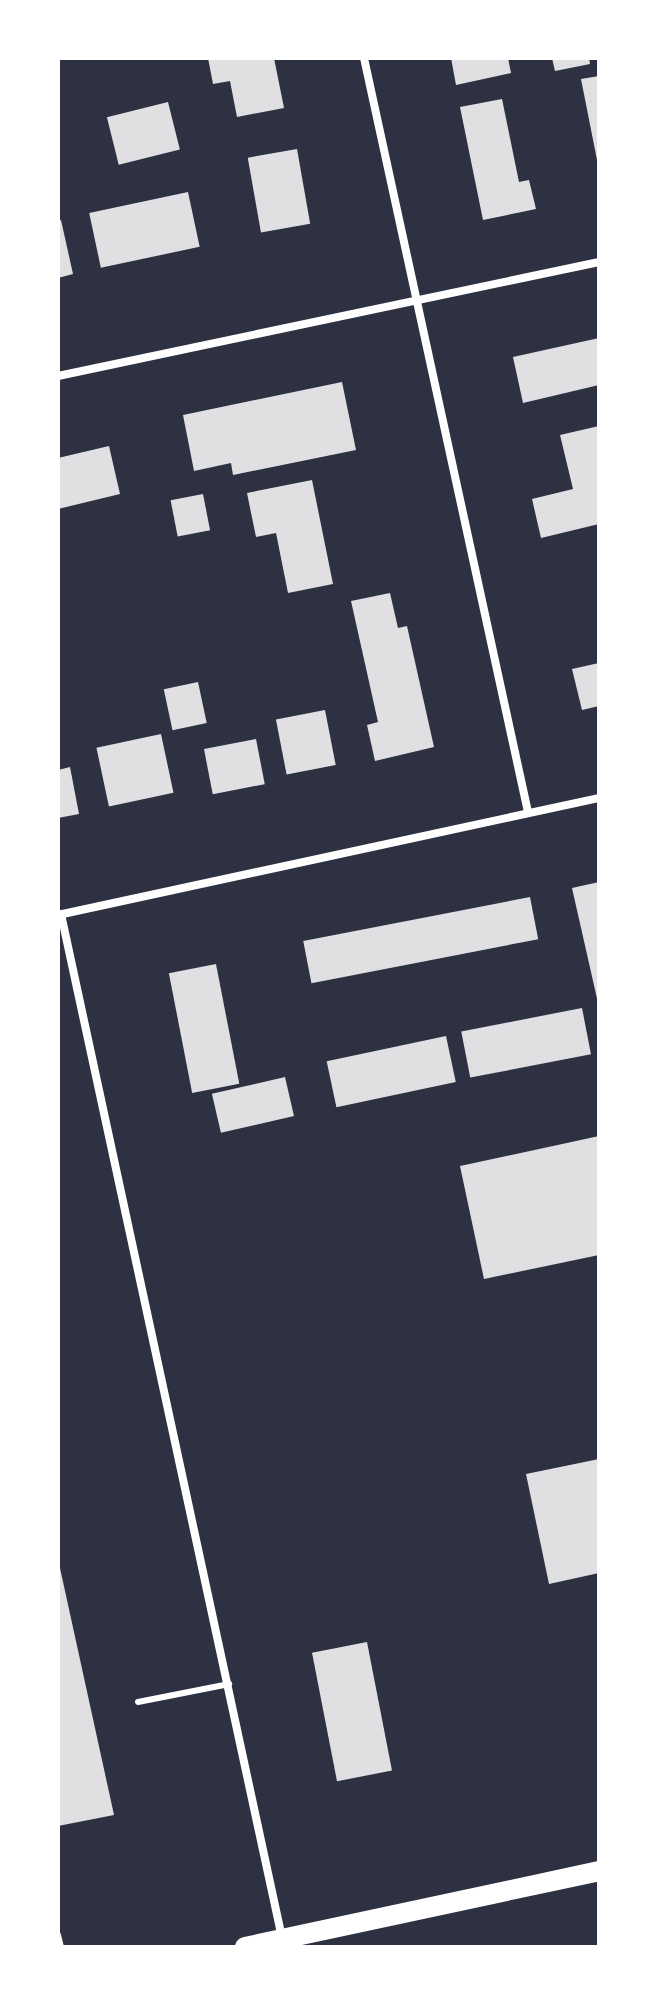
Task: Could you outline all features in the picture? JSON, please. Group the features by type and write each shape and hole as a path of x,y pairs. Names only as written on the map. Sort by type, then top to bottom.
{"main road":[{"path":"245,1947 599,1871"}],"street":[{"path":"364,58 528,812"},
{"path":"58,376 599,262"},
{"path":"282,1939 60,915 599,798"}],"lane":[{"path":"138,1702 229,1684"},
{"path":"58,1935 61,1947"}],"building":[{"path":"208,58 274,58 284,108 237,117 230,81 213,84"},
{"path":"451,58 508,58 511,73 456,85"},
{"path":"552,58 589,58 590,64 555,71"},
{"path":"599,76 599,165 598,165 581,79"},
{"path":"502,99 519,182 529,180 536,209 483,220 460,107"},
{"path":"168,102 180,150 119,165 107,117"},
{"path":"297,149 310,224 261,233 248,158"},
{"path":"188,192 200,247 101,268 89,213"},
{"path":"61,220 73,274 58,278 58,221"},
{"path":"599,338 599,385 523,403 513,357"},
{"path":"342,382 356,450 233,475 231,463 194,471 183,415"},
{"path":"599,426 599,524 541,538 532,499 573,489 560,435"},
{"path":"109,446 120,494 58,509 58,458"},
{"path":"312,480 333,584 288,593 276,533 256,537 247,493"},
{"path":"203,494 210,530 178,537 171,500"},
{"path":"390,593 398,628 407,626 434,747 375,761 367,725 378,722 351,601"},
{"path":"599,663 599,706 582,710 572,669"},
{"path":"198,682 207,723 172,730 164,689"},
{"path":"325,710 336,765 287,775 276,720"},
{"path":"161,734 173,793 109,806 96,748"},
{"path":"256,739 265,784 213,794 204,749"},
{"path":"70,767 79,814 58,818 58,770"},
{"path":"599,882 599,1003 598,1003 572,888"},
{"path":"530,897 538,939 311,983 303,941"},
{"path":"216,964 239,1084 192,1093 169,973"},
{"path":"582,1008 591,1054 470,1078 461,1031"},
{"path":"446,1036 456,1082 336,1107 327,1061"},
{"path":"285,1077 294,1116 221,1133 212,1094"},
{"path":"599,1136 599,1255 484,1279 460,1166"},
{"path":"599,1459 599,1573 549,1584 526,1474"},
{"path":"58,1559 114,1815 58,1826"},
{"path":"367,1642 392,1771 337,1781 312,1653"}]}
